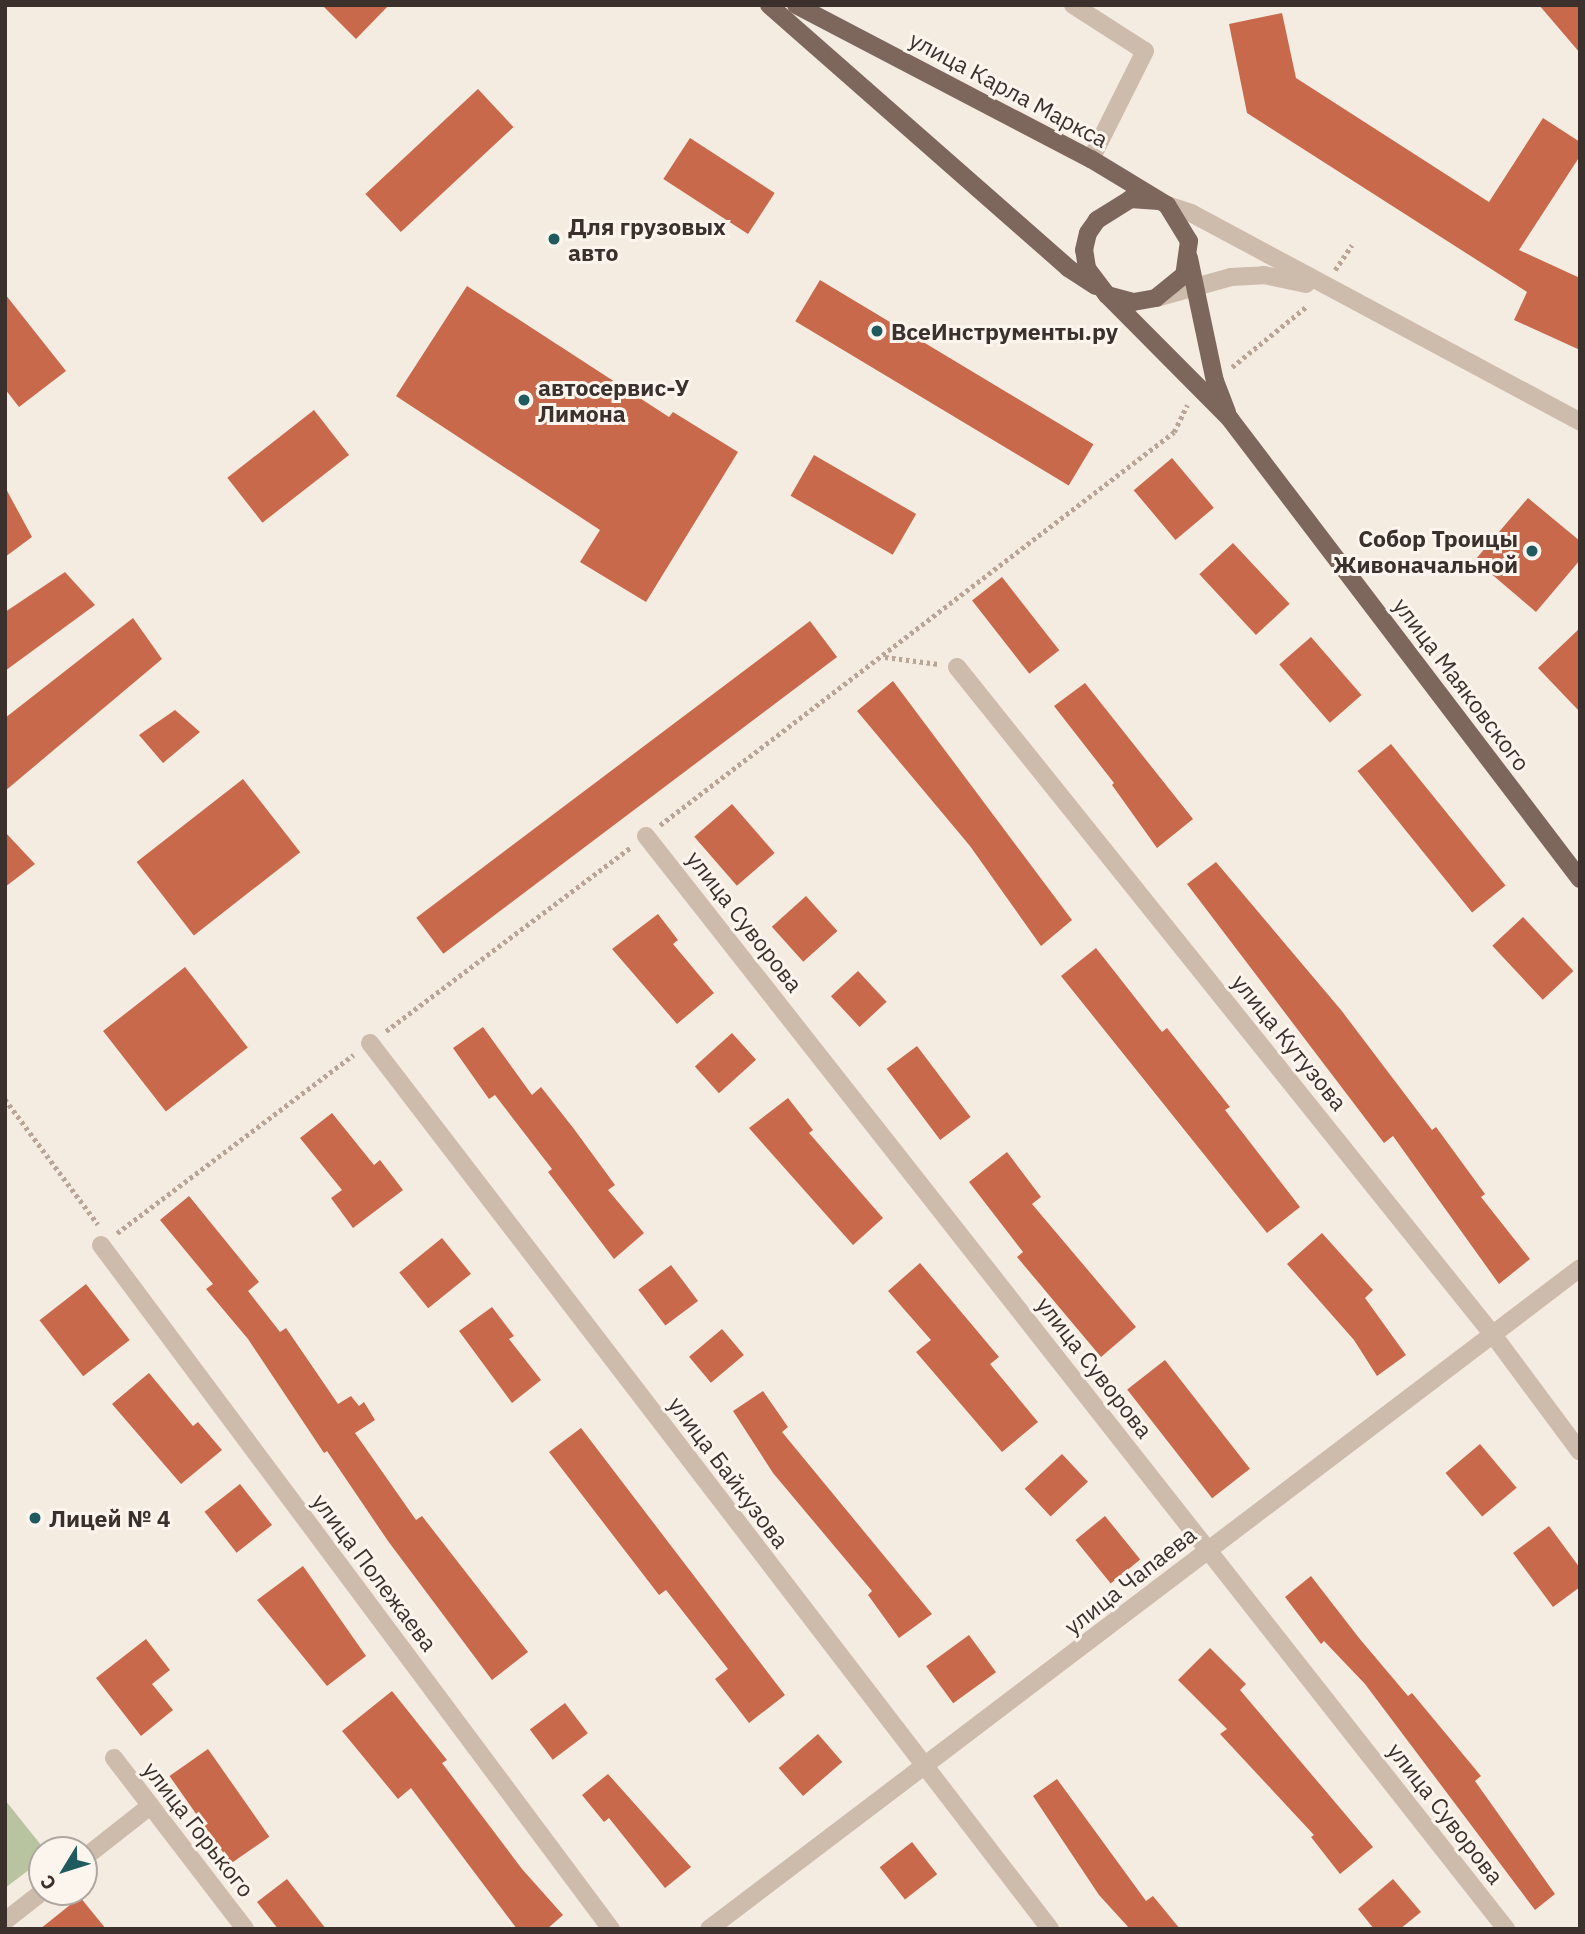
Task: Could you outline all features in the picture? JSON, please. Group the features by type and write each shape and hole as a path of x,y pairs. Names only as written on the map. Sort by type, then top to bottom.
{"main road":[{"path":"769,5 1069,268 1103,292 1133,302 1156,298 1184,275 1189,258 1189,241 1163,203 1130,200 1097,220 1084,250 1087,268 1103,292"},
{"name":"улица Карла Маркса","path":"796,5 1091,159 1163,203"},
{"name":"улица Маяковского","path":"1189,258 1215,382 1230,419"},
{"name":"улица Маяковского","path":"1103,292 1230,419 1580,879"}],"street":[{"path":"1073,5 1145,51 1091,159"},
{"name":"улица Карла Маркса","path":"1163,203 1191,213 1326,282 1580,422"},
{"name":"улица Карла Маркса","path":"1156,298 1231,277 1264,275 1326,282"},
{"name":"улица Кутузова","path":"957,667 1494,1336 1580,1452"},
{"name":"улица Суворова","path":"646,836 1506,1929"},
{"name":"улица Байкузова","path":"370,1043 1050,1929"},
{"name":"улица Полежаева","path":"101,1237 611,1929"},
{"name":"улица Чапаева","path":"709,1929 925,1768 1580,1268"},
{"name":"улица Горького","path":"114,1758 245,1929"},
{"path":"98,1847 150,1806"},
{"path":"5,1921 28,1903"}],"path":[{"path":"1326,282 1352,245"},
{"path":"1226,372 1312,302"},
{"path":"884,656 957,667"},
{"path":"5,1099 101,1237"}],"green space":[{"path":"5,1800 34,1836 28,1836 28,1871 5,1888"}],"building":[{"path":"322,5 389,5 356,39"},
{"path":"1539,5 1580,5 1580,53"},
{"path":"1282,13 1296,78 1489,202 1543,118 1580,142 1580,156 1519,250 1580,278 1580,350 1514,320 1527,292 1247,113 1229,24"},
{"path":"478,89 513,127 401,232 365,194"},
{"path":"690,138 775,193 748,234 663,179"},
{"path":"820,280 1093,444 1069,485 795,321"},
{"path":"467,286 669,417 673,412 738,452 646,602 580,562 600,530 396,396"},
{"path":"5,294 66,371 19,407 5,389"},
{"path":"314,410 349,455 262,523 227,478"},
{"path":"814,455 916,514 893,555 790,496"},
{"path":"1172,458 1214,508 1175,540 1134,490"},
{"path":"5,487 32,537 5,557"},
{"name":"Собор Троицы Живоначальной","path":"1528,498 1580,541 1580,560 1536,612 1475,560"},
{"path":"1233,543 1290,604 1256,635 1199,574"},
{"path":"65,572 95,605 5,671 5,612"},
{"path":"1002,577 1059,650 1029,674 972,600"},
{"path":"133,618 162,659 5,791 5,718"},
{"path":"810,621 837,657 443,954 416,918"},
{"path":"1580,628 1580,712 1538,668"},
{"path":"1311,637 1362,695 1330,723 1279,665"},
{"path":"893,681 1072,920 1041,946 970,846 857,711"},
{"path":"1085,683 1193,819 1157,848 1112,785 1114,783 1054,706"},
{"path":"175,710 200,732 163,763 139,735"},
{"path":"1391,744 1506,885 1472,913 1358,771"},
{"path":"243,779 300,852 194,935 137,862"},
{"path":"732,804 775,853 737,886 694,837"},
{"path":"5,832 35,864 5,887"},
{"path":"1216,862 1341,1010 1432,1130 1436,1127 1485,1194 1481,1197 1530,1259 1499,1284 1393,1136 1384,1143 1187,884"},
{"path":"806,896 837,931 803,962 772,927"},
{"path":"658,914 678,940 673,944 714,993 677,1024 612,949"},
{"path":"1523,917 1573,971 1543,1000 1492,946"},
{"path":"1096,948 1162,1032 1167,1028 1230,1107 1225,1110 1300,1207 1267,1233 1061,976"},
{"path":"185,967 248,1047 166,1111 103,1031"},
{"path":"858,971 887,1002 860,1027 831,996"},
{"path":"483,1027 532,1095 541,1087 574,1129 615,1185 608,1190 644,1233 614,1259 548,1172 552,1169 495,1095 489,1099 453,1048"},
{"path":"732,1033 756,1060 719,1093 695,1066"},
{"path":"917,1046 971,1117 940,1140 887,1069"},
{"path":"788,1098 813,1130 809,1133 883,1218 853,1245 749,1128"},
{"path":"332,1113 374,1165 380,1160 403,1190 353,1228 331,1198 342,1190 300,1138"},
{"path":"1007,1152 1041,1197 1032,1204 1136,1327 1101,1357 1017,1257 1023,1252 969,1182"},
{"path":"189,1196 259,1282 248,1291 280,1332 286,1328 338,1404 351,1396 359,1406 364,1402 375,1420 355,1433 416,1520 422,1516 528,1652 492,1680 388,1541 327,1451 324,1453 248,1339 206,1289 213,1284 160,1220"},
{"path":"1322,1233 1373,1290 1365,1298 1406,1355 1377,1376 1354,1340 1287,1264"},
{"path":"442,1238 471,1274 428,1308 399,1273"},
{"path":"920,1263 999,1357 990,1364 1038,1422 1002,1452 916,1352 931,1340 888,1291"},
{"path":"671,1265 698,1301 665,1326 638,1290"},
{"path":"86,1284 130,1340 83,1376 40,1320"},
{"path":"492,1307 514,1336 509,1339 541,1380 512,1403 459,1331"},
{"path":"722,1329 744,1355 711,1383 689,1357"},
{"path":"1165,1360 1250,1469 1212,1498 1127,1390"},
{"path":"149,1373 193,1426 198,1422 222,1450 181,1484 112,1404"},
{"path":"763,1391 788,1427 782,1432 932,1614 899,1638 868,1595 872,1591 773,1473 733,1411"},
{"path":"581,1428 785,1695 749,1723 715,1679 728,1669 666,1590 659,1595 549,1452"},
{"path":"1480,1444 1517,1488 1482,1517 1446,1473"},
{"path":"1062,1454 1088,1482 1051,1517 1025,1489"},
{"path":"240,1484 272,1525 237,1553 205,1512"},
{"path":"1105,1516 1140,1560 1111,1583 1075,1540"},
{"path":"1549,1526 1580,1568 1580,1587 1553,1607 1513,1553"},
{"path":"303,1566 366,1656 327,1686 257,1600"},
{"path":"1311,1576 1408,1696 1412,1693 1481,1776 1475,1781 1555,1894 1535,1910 1365,1684 1324,1641 1321,1644 1285,1597"},
{"path":"969,1635 996,1672 953,1703 926,1666"},
{"path":"146,1639 170,1670 152,1684 173,1710 141,1736 96,1678"},
{"path":"1210,1648 1246,1684 1240,1690 1373,1847 1340,1874 1311,1837 1314,1835 1220,1734 1227,1729 1178,1680"},
{"path":"392,1691 447,1760 442,1763 522,1869 563,1915 547,1929 517,1929 411,1788 398,1799 342,1731"},
{"path":"565,1703 588,1733 553,1760 530,1729"},
{"path":"818,1734 842,1762 803,1796 779,1768"},
{"path":"208,1749 269,1837 231,1864 169,1776"},
{"path":"608,1774 691,1867 665,1888 609,1818 604,1822 582,1795"},
{"path":"1057,1779 1146,1901 1153,1896 1180,1929 1130,1929 1099,1895 1033,1796"},
{"path":"912,1842 937,1874 905,1900 880,1867"},
{"path":"287,1879 326,1929 278,1929 257,1902"},
{"path":"1393,1879 1421,1912 1400,1929 1374,1929 1358,1909"},
{"path":"69,1906 87,1906 106,1929 40,1929"}],"place":[{"name":"Для грузовых авто","path":"554,239"},
{"name":"ВсеИнструменты.ру","path":"877,331"},
{"name":"автосервис-У Лимона","path":"524,400"},
{"name":"Собор Троицы Живоначальной","path":"1532,551"},
{"name":"Лицей № 4","path":"35,1518"}]}
